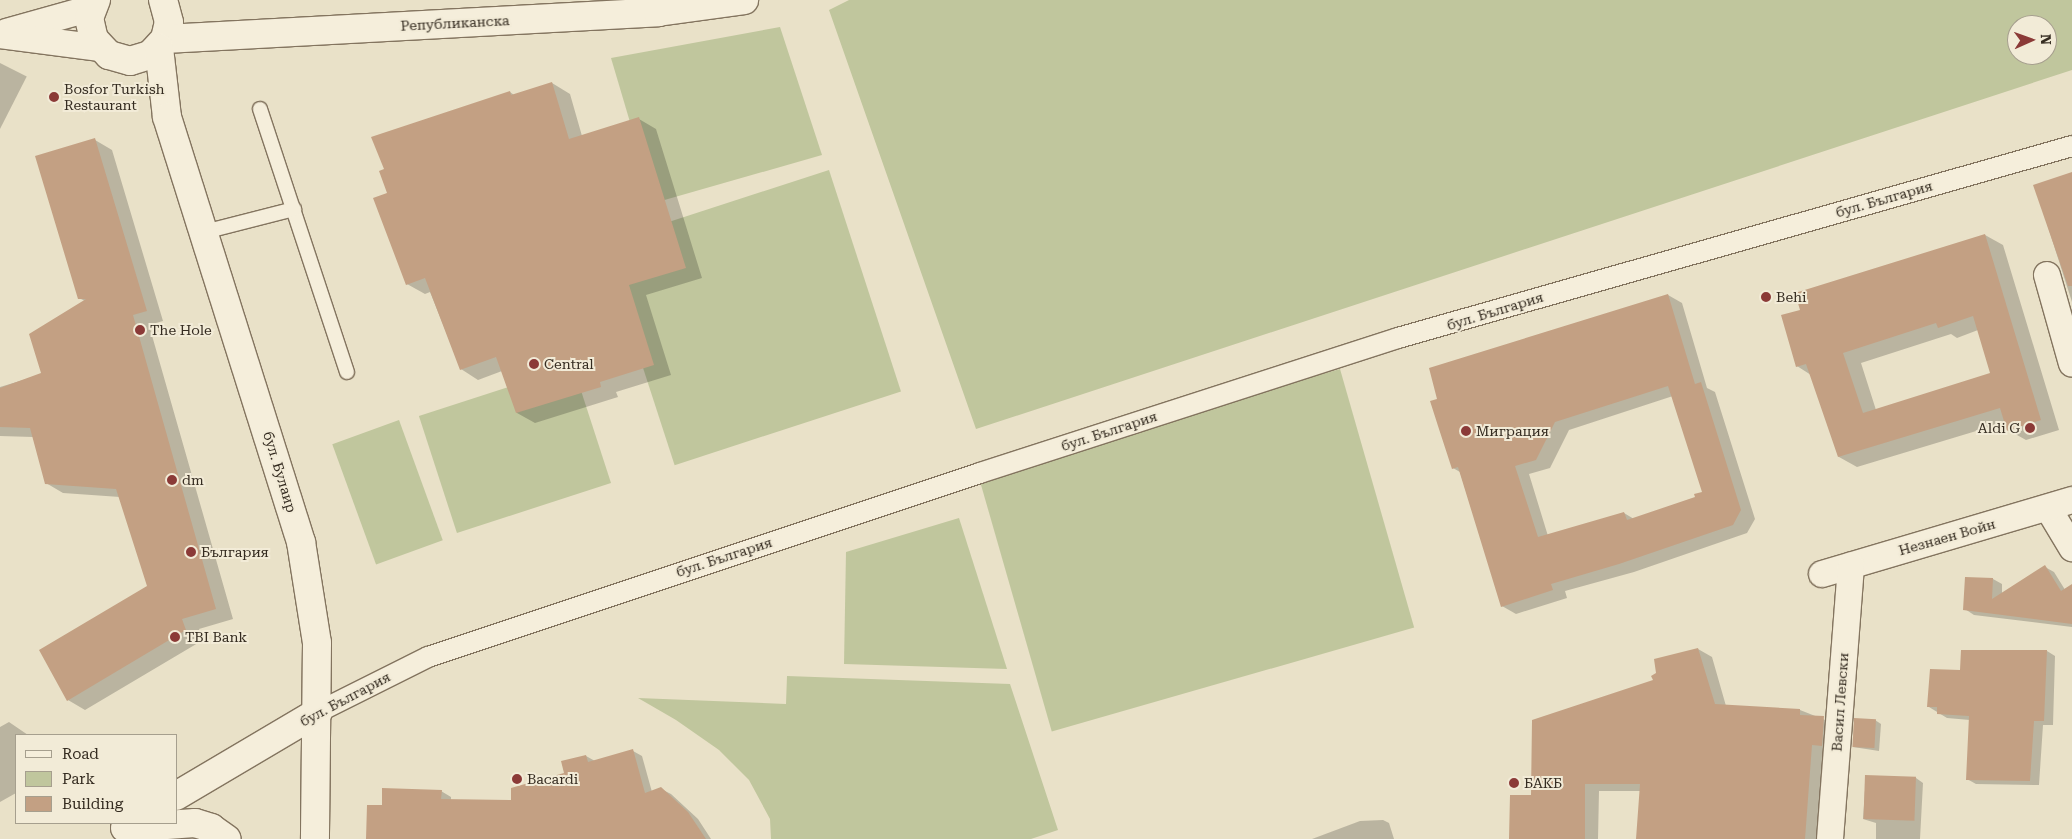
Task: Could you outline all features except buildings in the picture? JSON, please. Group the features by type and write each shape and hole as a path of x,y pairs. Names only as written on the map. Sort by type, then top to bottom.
{"main road":[{"name":"бул. Булаир","path":"163,0 169,22 162,43 167,118 301,542 317,644 318,712 314,839"},
{"name":"Републиканска","path":"162,43 658,12 741,0"},
{"path":"94,4 90,29 100,48 119,60 130,61 140,59 162,43"},
{"name":"бул. Булаир","path":"130,61 167,118"},
{"name":"бул. България","path":"178,795 318,712"},
{"path":"121,830 195,823 211,828 227,839"}],"street":[{"path":"0,35 94,4"},
{"path":"0,35 100,48"},
{"name":"бул. България","path":"318,712 428,657 980,473 1398,338 2072,146"},
{"path":"2047,275 2072,364"},
{"path":"2060,504 2072,548"},
{"name":"Незнаен Войн","path":"1822,574 2060,504"},
{"name":"Васил Левски","path":"1830,839 1851,566"}],"lane":[{"path":"260,110 347,372"},
{"path":"204,232 294,209"}],"green space":[{"path":"849,0 2072,0 2072,70 976,429 829,10"},
{"path":"780,27 822,155 654,203 611,58"},
{"path":"829,170 901,392 675,465 603,244"},
{"path":"573,366 611,483 457,533 419,416"},
{"path":"1340,369 1414,628 1052,731 978,473"},
{"path":"399,420 443,540 376,565 332,444"},
{"path":"959,518 1007,669 844,664 846,552"},
{"path":"787,676 1010,684 1058,830 1031,839 771,839 770,819 749,780 719,750 676,720 638,698 786,704"}],"place":[{"name":"Bosfor Turkish Restaurant","path":"54,97"},
{"name":"Behi","path":"1766,297"},
{"name":"The Hole","path":"140,330"},
{"name":"Central","path":"534,364"},
{"name":"Aldi G","path":"2030,428"},
{"name":"Миграция","path":"1466,431"},
{"name":"dm","path":"172,480"},
{"name":"България","path":"191,552"},
{"name":"TBI Bank","path":"175,637"},
{"name":"Bacardi","path":"517,779"},
{"name":"БАКБ","path":"1514,783"}]}
